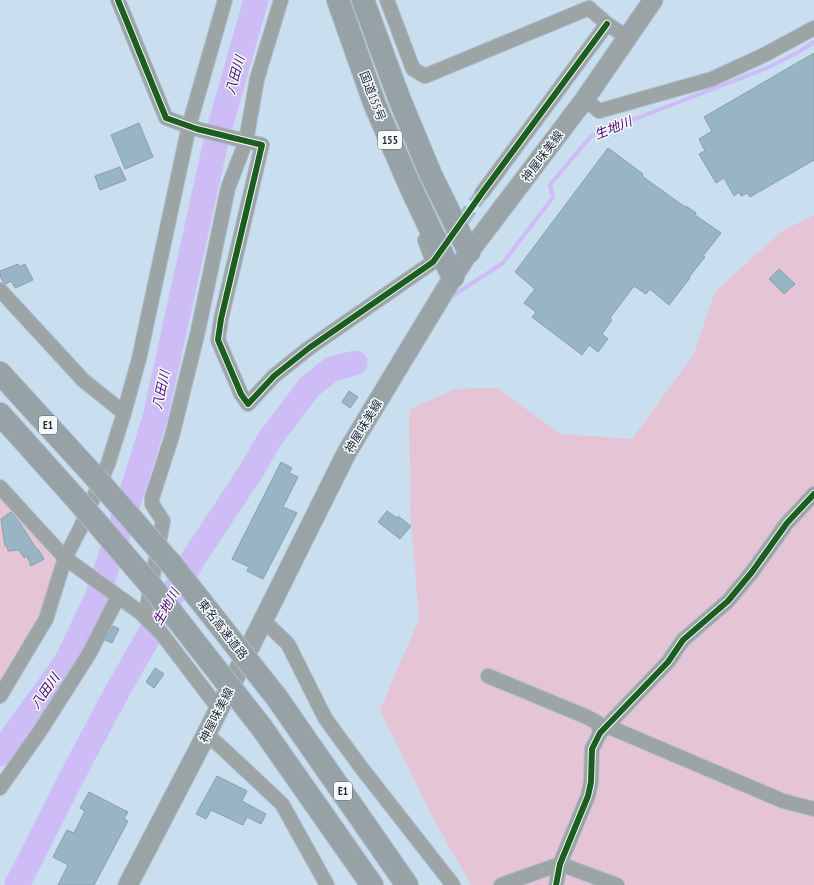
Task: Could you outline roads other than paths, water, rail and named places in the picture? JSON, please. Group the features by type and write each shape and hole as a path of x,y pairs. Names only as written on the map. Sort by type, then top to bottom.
{"highway":[{"name":"国道155号","path":"338,0 375,105 452,277"},
{"name":"国道155号","path":"363,0 399,98 430,175 469,252"},
{"name":"東名高速道路","path":"0,373 96,478 173,566 277,698 407,885"},
{"name":"E1","path":"0,414 152,587 262,728 372,885"}],"main road":[{"name":"神屋味美線","path":"128,885 206,735 347,452 452,277 469,252 585,99 653,0"}],"street":[{"path":"118,0 166,118 193,128 262,145 221,319 218,340 241,394 248,404 274,376 309,348 433,262 430,250 384,150 327,0"},
{"path":"0,696 46,620 65,558 80,529 108,464 139,359 193,128 225,0"},
{"path":"141,613 147,607 163,521 152,504 152,498 172,436 198,331 228,188 243,141 257,79 281,0"},
{"path":"387,0 413,69 425,76 589,8 607,24 627,38"},
{"path":"482,193 607,24"},
{"path":"585,99 599,111 712,79 766,54 814,28"},
{"path":"0,290 83,380 124,413"},
{"path":"0,487 65,558 141,613 162,634 219,709"},
{"path":"556,885 560,864 588,796 591,782 592,749 603,730 668,662 683,640 728,601 752,572 787,523 814,494"},
{"path":"0,788 40,731 89,654 118,597"},
{"path":"263,620 288,644 325,718 360,766 453,885"},
{"path":"488,676 587,717 598,723 603,730 783,801 814,809"},
{"path":"206,735 218,744 282,804 327,885"},
{"path":"501,885 560,864 617,885"}],"waterway":[{"name":"八田川","path":"0,754 69,657 97,597 155,418 216,141 256,0"},
{"name":"生地川","path":"451,297 503,263 553,197 550,185 591,136 767,68 797,53 814,42"},
{"name":"生地川","path":"17,885 118,690 193,559 252,470 269,440 310,386 332,369 355,363"}],"tunnel":[{"path":"438,255 482,193"}]}
